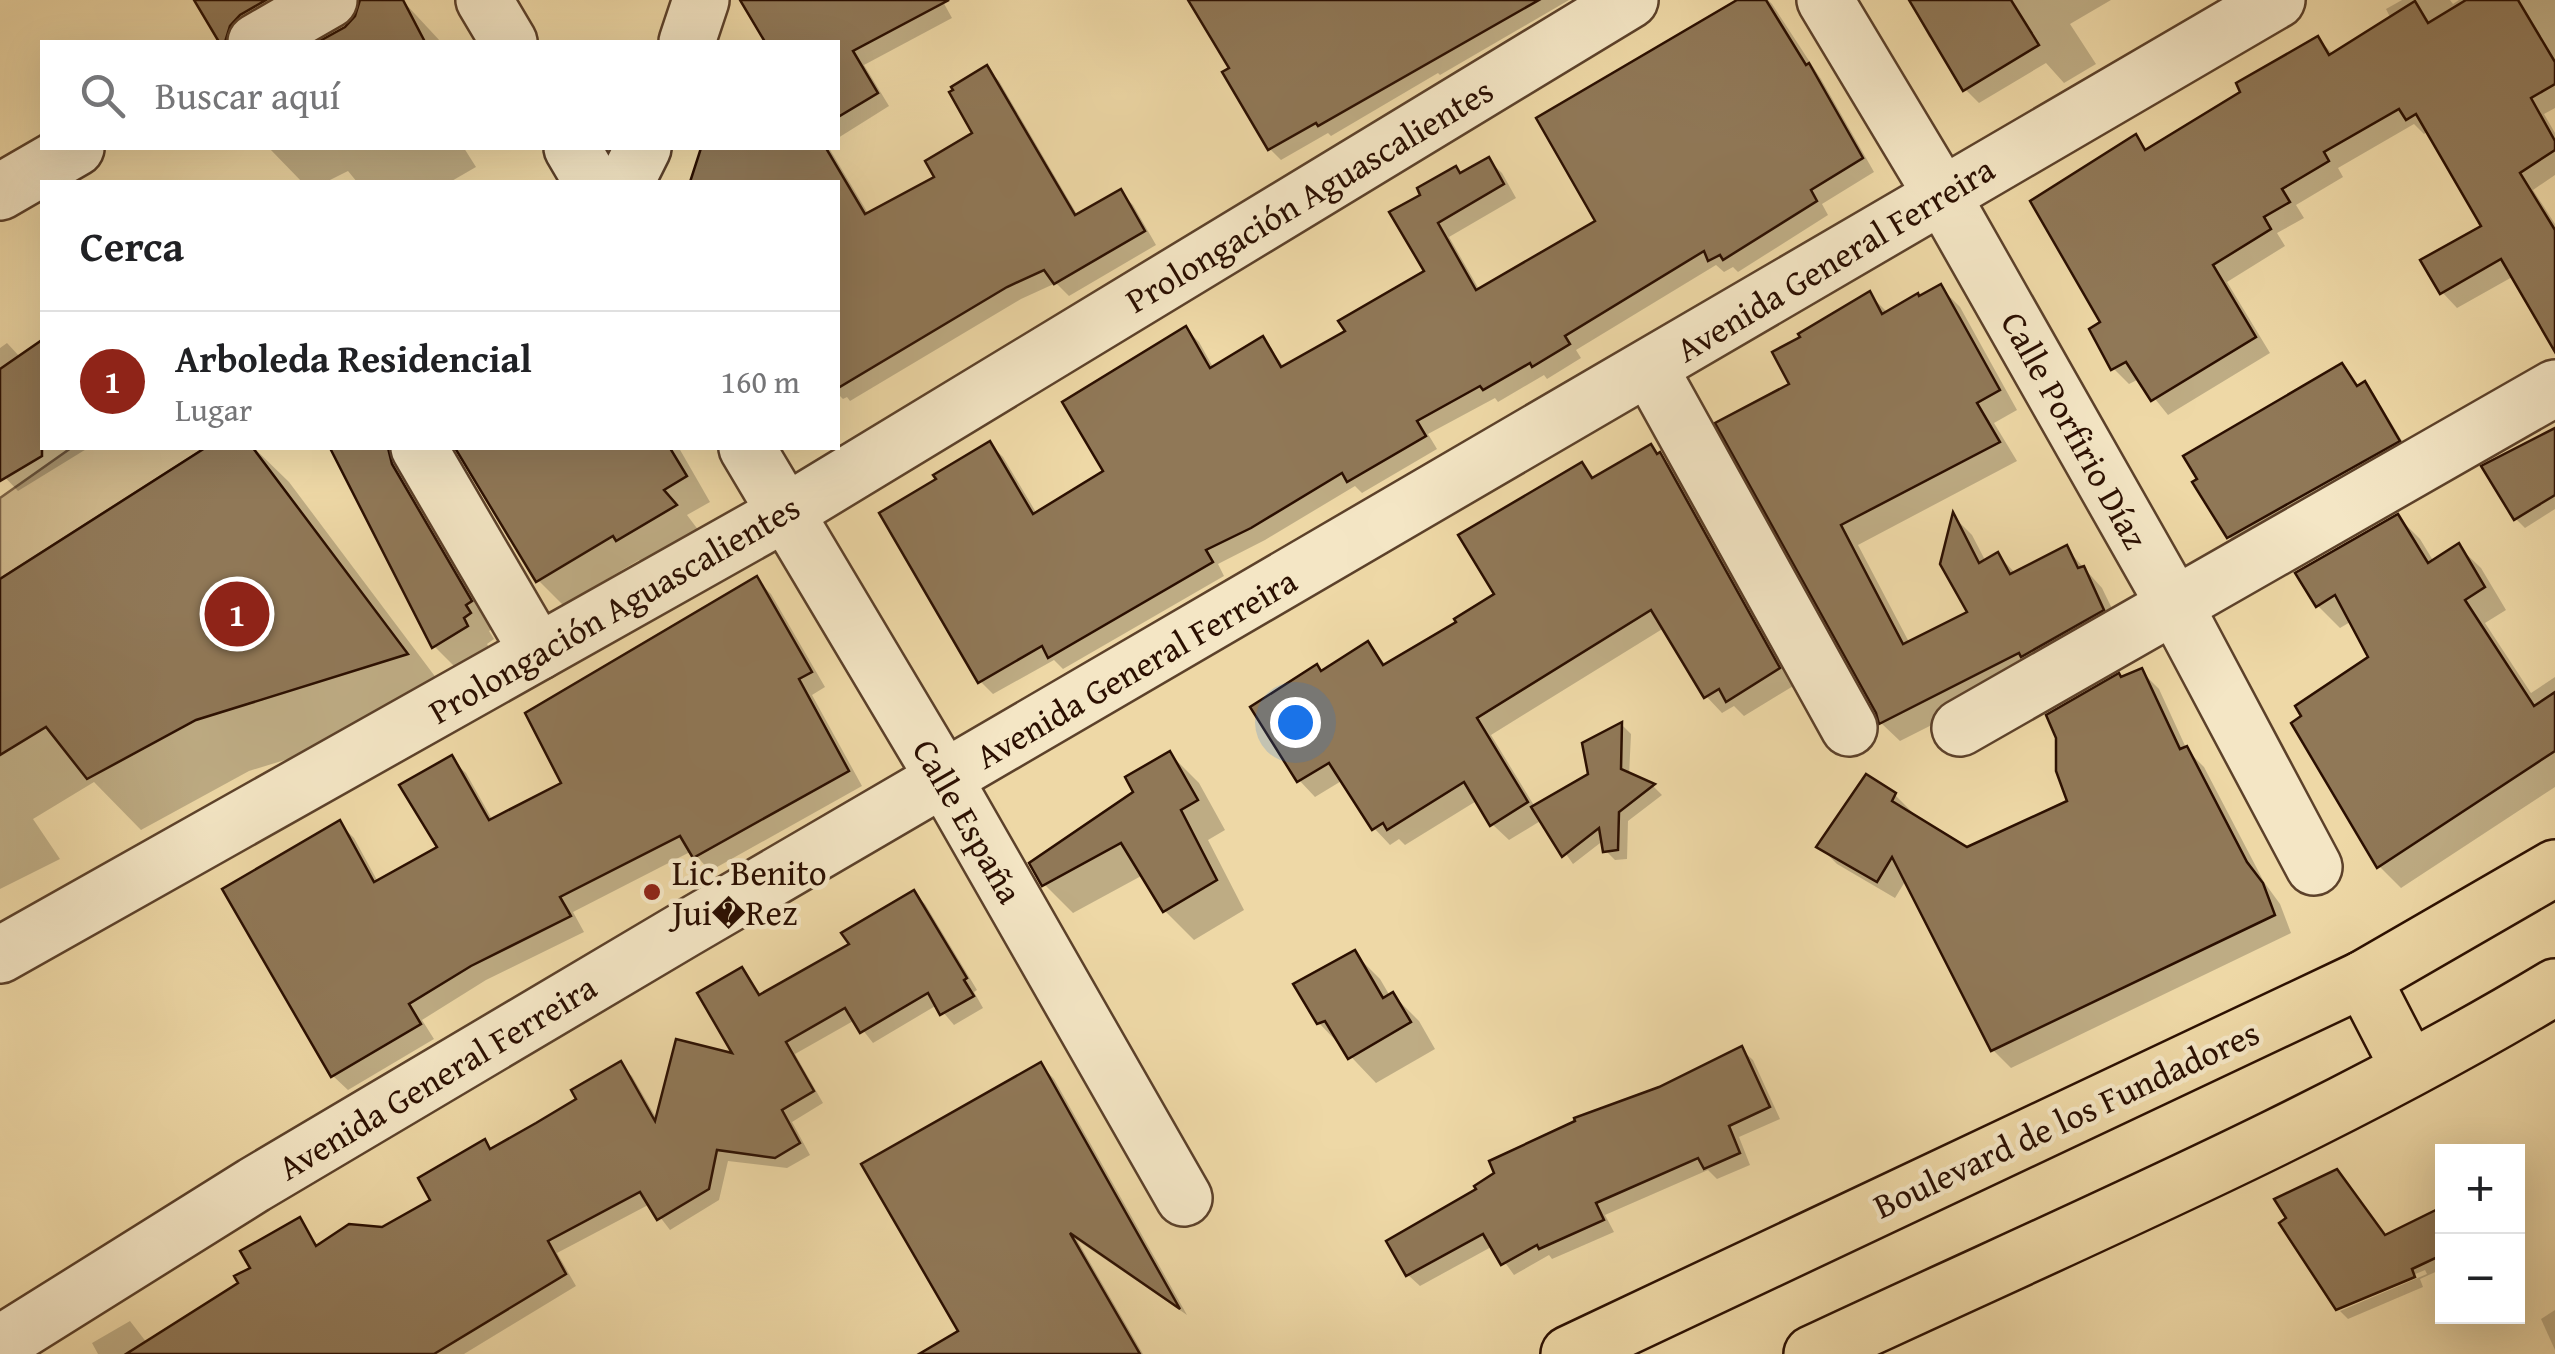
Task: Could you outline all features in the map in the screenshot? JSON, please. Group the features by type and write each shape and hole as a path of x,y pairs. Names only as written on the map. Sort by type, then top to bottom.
{"main road":[{"name":"Boulevard de los Fundadores","path":"1569,1354 2363,980 2555,868"},
{"path":"2363,980 2409,1068"},
{"path":"1812,1354 2264,1142 2555,987"}],"street":[{"path":"260,40 330,0"},
{"path":"484,0 509,40"},
{"path":"688,40 701,0"},
{"name":"Prolongación Aguascalientes","path":"0,955 785,513 1630,0"},
{"name":"Calle Porfirio Díaz","path":"1825,0 1942,195 2174,604 2314,867"},
{"name":"Avenida General Ferreira","path":"0,1344 271,1176 2277,0"},
{"path":"0,192 73,150"},
{"path":"573,150 591,180"},
{"path":"627,180 641,150"},
{"path":"1650,368 1848,728"},
{"path":"1960,728 2555,388"},
{"path":"420,450 538,652"},
{"name":"Calle España","path":"748,450 945,780 1184,1198"}],"shaded area":[{"path":"68,450 202,450 0,579 0,498"}],"building":[{"path":"194,0 266,0 240,15 230,26 226,40 218,40"},
{"path":"360,0 403,0 424,40 322,40 345,27 355,16"},
{"path":"740,0 949,0 853,51 878,93 840,116 840,40 764,40"},
{"path":"1188,0 1539,0 1318,126 1316,123 1268,150 1222,72 1229,68"},
{"path":"1737,0 1766,0 1806,65 1809,63 1863,158 1811,190 1817,201 1723,260 1720,255 1708,261 1704,251 1565,336 1570,344 1532,367 1530,363 1483,390 1480,386 1417,421 1426,436 1347,482 1342,473 1251,528 1206,550 1213,562 1048,658 1042,646 978,683 879,513 990,441 1033,514 1103,471 1062,402 1186,326 1210,368 1263,336 1281,367 1345,331 1338,321 1424,271 1389,212 1420,195 1417,188 1456,166 1460,173 1489,157 1504,184 1438,223 1476,290 1595,221 1536,118"},
{"path":"1909,0 2011,0 2039,45 1963,91"},
{"path":"2466,0 2518,0 2555,62 2555,84 2531,98 2555,141 2555,150 2520,173 2555,230 2555,352 2501,259 2440,294 2420,260 2481,226 2416,114 2406,120 2399,109 2324,152 2329,161 2282,189 2290,202 2264,217 2271,229 2213,265 2256,337 2151,401 2126,362 2111,370 2089,329 2100,322 2030,201 2136,134 2145,150 2240,92 2236,83 2318,36 2329,55 2415,1 2428,23"},
{"path":"987,65 1075,215 1121,189 1145,231 1054,284 1044,270 1007,287 840,387 840,180 691,180 700,150 827,150 865,214 934,177 925,161 972,133 949,92"},
{"path":"1941,284 2000,390 1977,403 2000,442 1841,525 1903,644 1967,612 1940,564 1953,512 1979,563 1998,552 2010,574 2067,545 2078,568 2084,566 2104,610 2021,657 2019,653 1879,724 1715,423 1789,384 1772,352 1800,337 1798,334 1870,291 1882,314"},
{"path":"40,341 42,456 0,481 0,369"},
{"path":"2342,363 2357,386 2365,381 2400,441 2227,538 2192,482 2197,479 2183,456"},
{"path":"2555,428 2555,495 2514,520 2481,466"},
{"path":"1651,444 1657,454 1660,452 1780,668 1726,702 1719,689 1704,698 1651,610 1477,718 1528,802 1490,826 1464,782 1387,830 1383,823 1372,830 1329,763 1297,782 1250,707 1317,664 1321,671 1368,641 1383,665 1456,622 1454,619 1494,594 1458,535 1582,462 1592,478"},
{"path":"202,450 255,450 408,654 196,720 87,779 46,727 0,755 0,579"},
{"path":"331,450 388,450 392,464 472,601 466,605 471,613 464,618 468,626 432,648"},
{"path":"456,450 671,450 687,476 664,490 677,505 616,541 613,536 536,582"},
{"path":"2398,514 2428,563 2459,543 2485,587 2465,600 2534,706 2555,692 2555,751 2377,868 2291,723 2301,716 2295,706 2368,657 2335,595 2316,607 2295,573"},
{"path":"757,576 812,672 799,679 849,771 693,858 680,836 560,897 571,916 471,966 409,1004 421,1024 331,1077 222,889 340,820 374,882 437,847 399,785 452,755 489,820 561,783 525,713"},
{"path":"2142,668 2180,749 2187,746 2247,862 2263,883 2275,915 1991,1051 1892,857 1877,882 1816,847 1866,774 1896,793 1892,801 1967,847 2067,801 2056,771 2056,738 2046,715 2119,673 2121,677"},
{"path":"1622,722 1621,769 1655,784 1619,812 1618,850 1603,852 1599,828 1562,857 1531,807 1588,774 1582,743"},
{"path":"1170,751 1198,800 1181,810 1217,880 1163,912 1121,843 1042,886 1029,863 1133,792 1125,777"},
{"path":"914,890 974,996 940,1015 928,993 860,1033 845,1008 786,1042 814,1091 782,1110 800,1143 775,1158 717,1150 709,1189 657,1220 640,1192 548,1241 566,1274 434,1354 126,1354 238,1283 234,1276 250,1268 240,1251 300,1217 316,1246 349,1224 382,1227 430,1200 418,1178 485,1139 490,1149 536,1123 576,1099 571,1090 621,1061 655,1121 676,1039 732,1053 697,993 742,967 759,995 849,944 841,933"},
{"path":"1355,950 1383,998 1393,992 1411,1022 1348,1059 1325,1021 1317,1024 1293,984"},
{"path":"1742,1046 1770,1107 1729,1126 1740,1153 1704,1169 1698,1158 1596,1203 1604,1220 1539,1249 1537,1245 1501,1265 1483,1234 1406,1276 1386,1241 1476,1189 1474,1186 1494,1173 1489,1161 1575,1121 1574,1118 1659,1087"},
{"path":"1041,1062 1180,1309 1070,1233 1140,1354 919,1354 958,1331 861,1164"},
{"path":"2337,1169 2385,1235 2435,1210 2435,1258 2412,1269 2415,1277 2336,1310 2279,1223 2286,1218 2274,1199"}],"place":[{"name":"Arboleda Residencial","path":"237,614"},
{"name":"Lic. Benito Jui�Rez","path":"652,892"}]}
